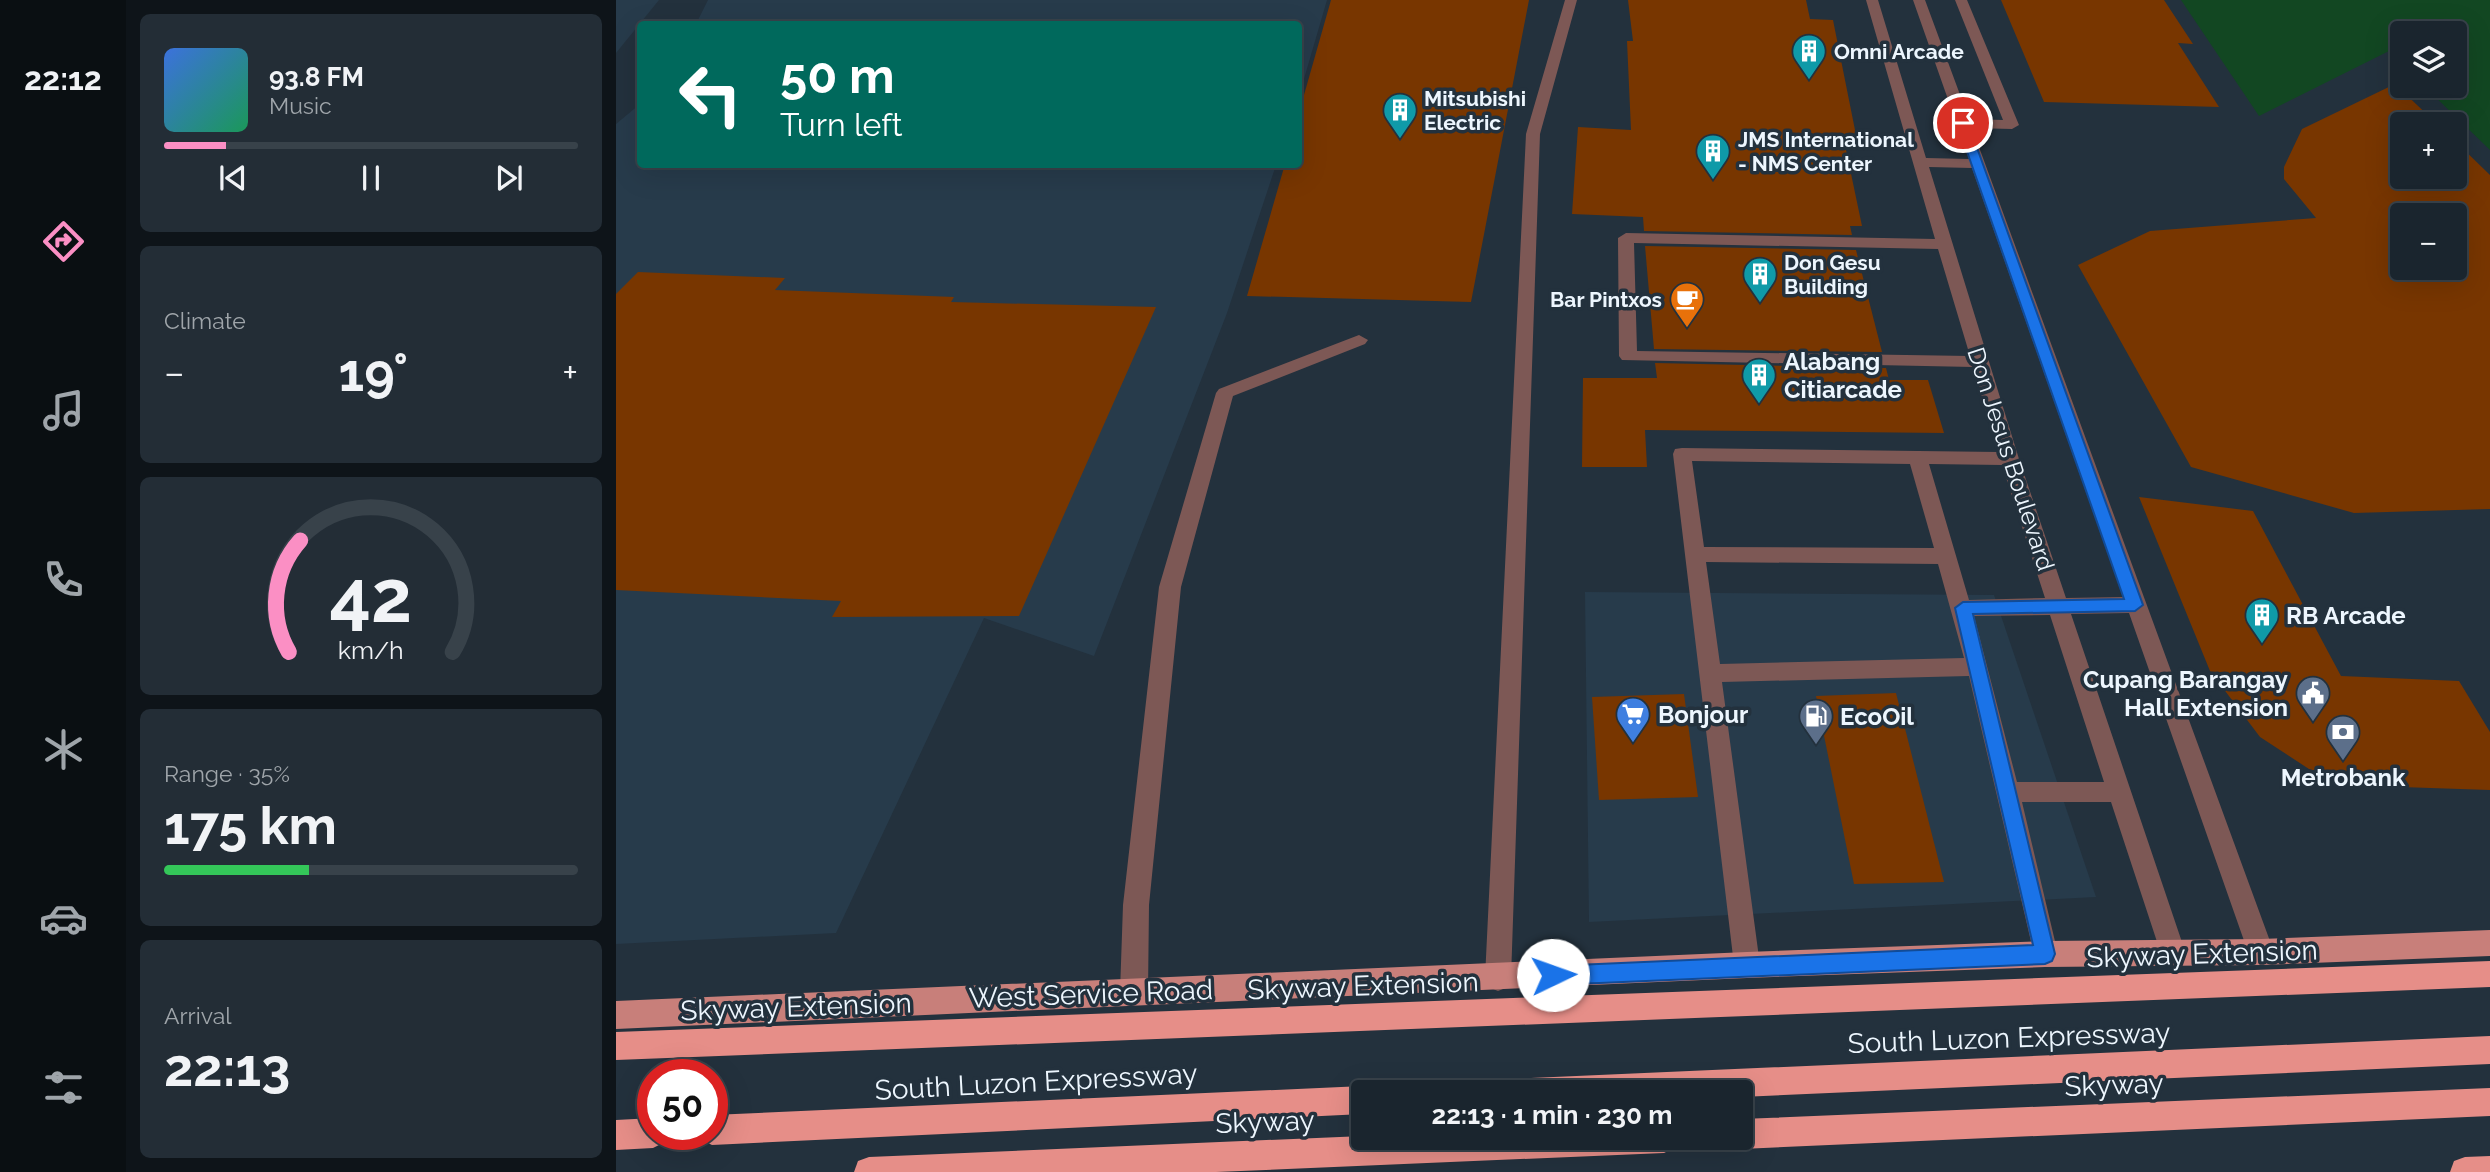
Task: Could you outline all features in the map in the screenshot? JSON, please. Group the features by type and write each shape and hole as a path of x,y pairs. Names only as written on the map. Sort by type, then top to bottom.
{"highway":[{"name":"Skyway Extension","path":"616,1046 2490,974"},
{"name":"South Luzon Expressway","path":"1753,1082 2490,1050"},
{"name":"South Luzon Expressway","path":"728,1129 1351,1101"},
{"name":"Skyway","path":"1753,1133 2490,1102"},
{"path":"616,1135 637,1134"},
{"name":"Skyway","path":"869,1172 1383,1150"},
{"path":"2465,1172 2490,1171"}],"main road":[{"name":"West Service Road","path":"616,1015 1747,965 2045,954 2261,953 2490,943"}],"street":[{"path":"1497,978 1533,134 1570,0"},
{"name":"Don Jesus Boulevard","path":"1872,0 2009,459 2174,954"},
{"path":"1919,0 2261,953"},
{"path":"1961,0 2012,125 1963,123"},
{"path":"1920,162 1977,164"},
{"path":"1945,244 1626,238 1628,356 1979,362"},
{"path":"1134,992 1136,905 1170,587 1225,393 1359,340"},
{"path":"1747,965 1682,454 2009,459"},
{"path":"1918,458 1963,608 2045,954"},
{"path":"1695,554 1948,556"},
{"path":"1963,608 2135,605"},
{"path":"1710,673 1978,667"},
{"path":"2007,792 2118,792"}],"shaded area":[{"path":"616,0 659,0 642,21 637,21 637,27 616,53"},
{"path":"708,0 1327,0 1302,86 1302,21 698,21"},
{"path":"637,106 637,168 1275,168 1227,313 1094,656 984,618 836,933 616,944 616,124"},
{"name":"EcoOil","path":"1585,592 1994,595 2096,897 1589,922"}],"green space":[{"path":"2181,0 2490,0 2490,150 2467,128 2467,112 2451,112 2436,98 2467,98 2467,21 2390,21 2390,52 2259,116"}],"building":[{"name":"Mitsubishi Electric","path":"1331,0 1529,0 1471,302 1247,296 1284,168 1302,168 1302,102"},
{"path":"1628,0 1806,0 1810,19 1833,20 1858,145 1845,145 1862,226 1850,226 1852,235 1644,231 1643,217 1572,214 1578,127 1631,130 1627,41 1633,41"},
{"path":"2001,0 2164,0 2193,44 2178,43 2219,107 2044,102"},
{"path":"2390,86 2390,98 2410,98 2424,112 2390,112 2390,189 2467,189 2467,153 2490,175 2490,509 2354,513 2191,467 2078,265 2150,231 2316,218 2284,179 2284,167 2302,129"},
{"name":"Don Gesu Building","path":"1645,246 1856,250 1882,352 1654,349"},
{"path":"638,272 785,278 775,290 954,297 951,302 1156,307 1019,616 832,617 841,601 616,590 616,294"},
{"name":"Alabang Citiarcade","path":"1655,363 1886,368 1889,380 1928,380 1944,433 1645,430 1647,467 1582,467 1583,378 1657,378"},
{"name":"RB Arcade","path":"2139,497 2253,511 2341,676 2459,681 2490,732 2490,790 2371,786 2309,769 2260,737 2210,671"},
{"path":"1896,693 1944,882 1854,884 1816,696"},
{"path":"1684,694 1698,797 1599,800 1592,697"}],"place":[{"name":"Omni Arcade","path":"1809,81"},
{"name":"Mitsubishi Electric","path":"1400,140"},
{"name":"JMS International - NMS Center","path":"1713,181"},
{"name":"Don Gesu Building","path":"1760,304"},
{"name":"Bar Pintxos","path":"1687,329"},
{"name":"Alabang Citiarcade","path":"1759,405"},
{"name":"RB Arcade","path":"2262,645"},
{"name":"Cupang Barangay Hall Extension","path":"2313,723"},
{"name":"Bonjour","path":"1633,744"},
{"name":"EcoOil","path":"1816,746"},
{"name":"Metrobank","path":"2343,762"}],"route":[{"path":"1553,975 2045,954 1963,608 2135,605 1963,123"}]}
